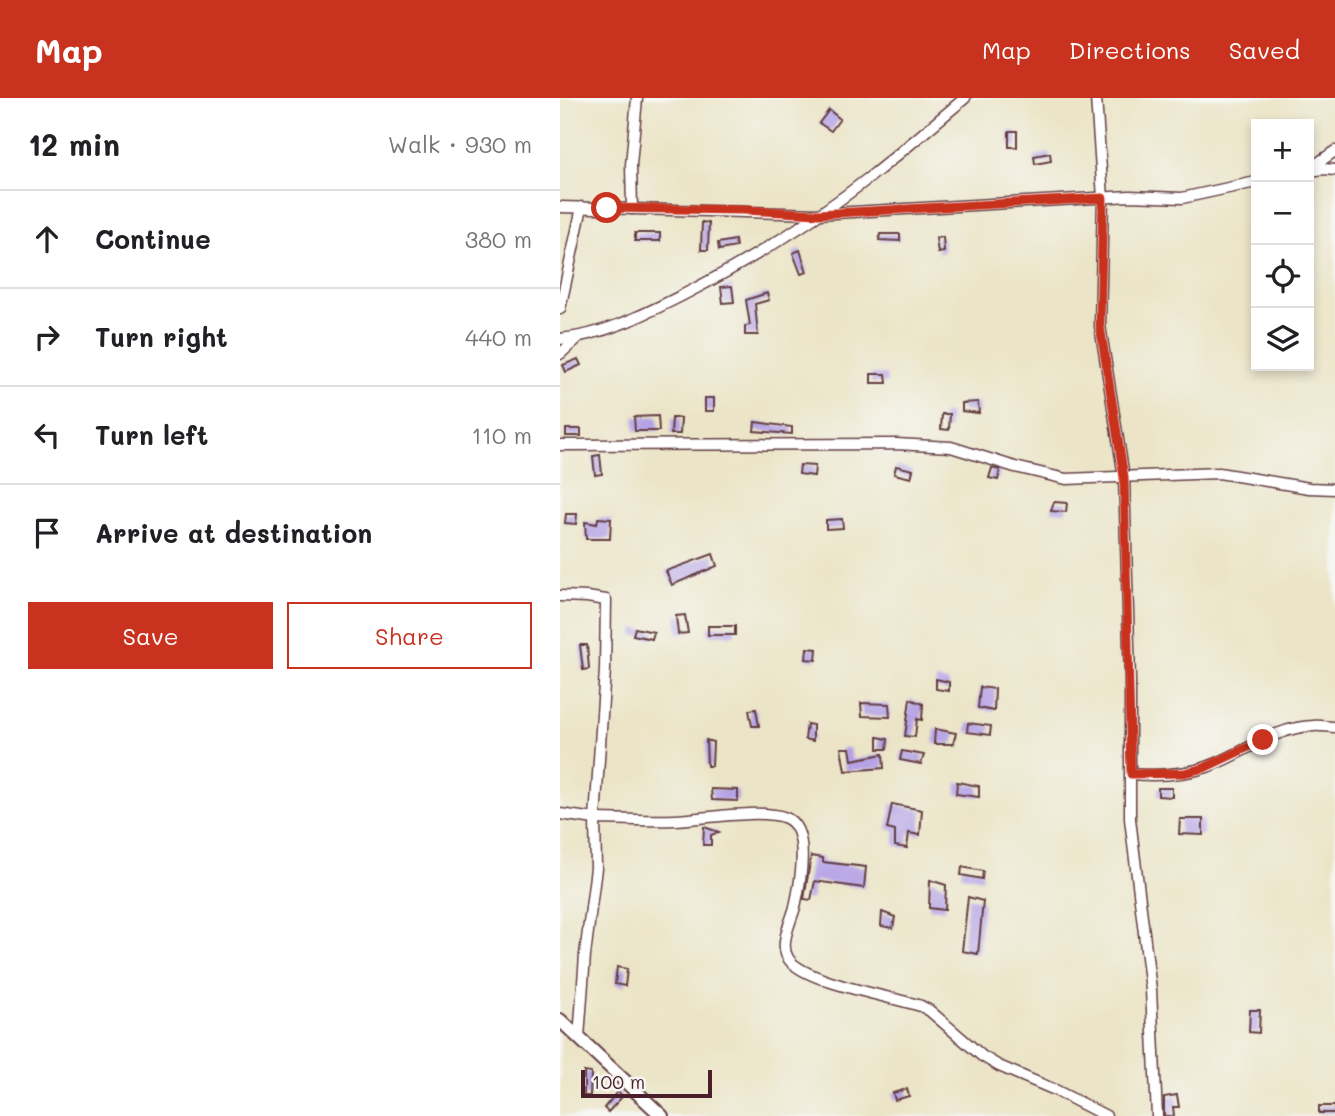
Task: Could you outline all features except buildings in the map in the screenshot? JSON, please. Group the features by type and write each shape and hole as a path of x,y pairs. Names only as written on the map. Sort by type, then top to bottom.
{"street":[{"path":"632,209 631,165 637,98"},
{"path":"560,339 609,329 756,256 870,177 965,98"},
{"path":"1096,98 1103,198 1100,326 1124,477 1130,819 1151,990 1157,1116"},
{"path":"1314,166 1335,150"},
{"path":"1314,170 1335,170"},
{"path":"560,207 818,214 1103,198 1182,198 1251,183"},
{"path":"560,309 562,282 582,207"},
{"path":"560,354 579,337"},
{"path":"560,445 883,444 951,447 1015,467 1066,479 1183,472 1219,473 1309,488 1335,489"},
{"path":"560,596 606,600 605,670 595,819 596,868 585,955 579,1038"},
{"path":"1131,774 1184,773 1227,759 1250,746 1299,727 1335,727"},
{"path":"560,814 595,819 675,820 729,815 782,816 795,822 803,858 785,949 788,959 797,968 855,989 921,1006 982,1056 1106,1116"},
{"path":"560,1020 662,1116"}],"route":[{"path":"607,208 818,214 1103,198 1100,326 1124,477 1131,774 1160,775 1204,768 1263,740"}]}
